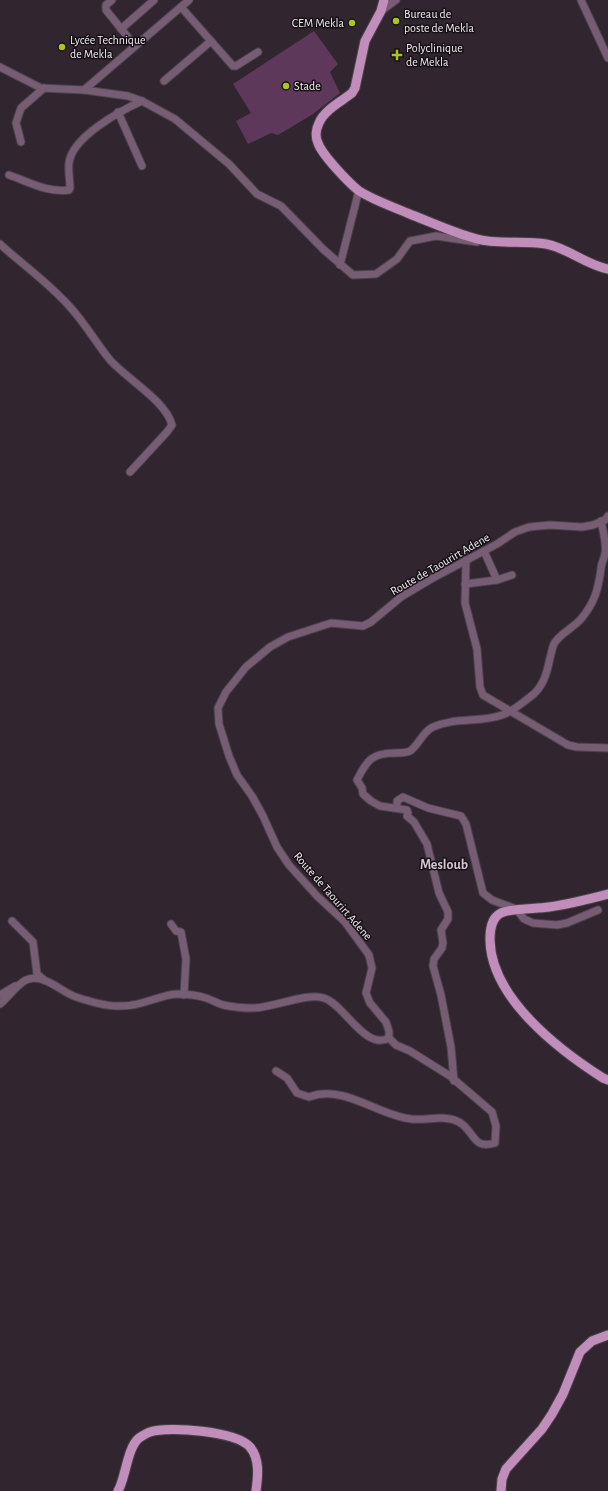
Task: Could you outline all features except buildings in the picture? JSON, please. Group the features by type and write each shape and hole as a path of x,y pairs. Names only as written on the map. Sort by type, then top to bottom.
{"main road":[{"path":"384,0 381,11 365,41 355,88 327,112 319,121 316,130 317,142 321,151 340,173 359,190 384,203 458,234 478,240 495,242 546,244 559,248 596,266 608,269"},
{"path":"608,894 549,907 502,913 492,922 490,933 490,949 502,982 515,1004 570,1056 608,1080"},
{"path":"501,1491 502,1480 506,1469 542,1429 552,1414 563,1394 580,1352 592,1341 608,1335"},
{"path":"118,1491 122,1484 133,1447 138,1439 150,1432 164,1430 208,1432 229,1436 243,1441 250,1447 258,1467 256,1491"}],"street":[{"path":"112,0 106,5 106,10 135,46"},
{"path":"121,29 154,0"},
{"path":"84,90 189,0"},
{"path":"381,11 396,0"},
{"path":"581,0 608,58"},
{"path":"181,7 235,66 258,52"},
{"path":"164,81 211,41"},
{"path":"0,67 42,88 84,90 128,96 142,101 175,119 229,164 257,194 281,206 340,265 353,275 376,274 397,259 410,241 436,236 467,241 495,242"},
{"path":"21,142 16,123 21,108 44,88"},
{"path":"9,175 46,188 62,191 69,190 68,164 73,150 89,134 118,112 142,101"},
{"path":"118,112 142,166"},
{"path":"340,265 359,190"},
{"path":"0,244 57,293 85,324 111,360 136,382 170,417 172,425 167,432 130,472"},
{"name":"Route de Taourirt Adene","path":"389,1038 389,1031 386,1022 370,1003 366,993 372,968 369,955 345,922 317,896 289,865 277,847 263,816 237,775 229,756 219,724 218,708 226,692 246,667 270,647 288,637 331,623 363,626 371,622 401,597 515,532 529,527 550,525 582,527 601,521 608,516"},
{"path":"454,1081 451,1047 441,995 432,966 434,959 442,948 442,930 448,918 448,912 439,893 427,844 414,822 407,816 407,810 380,806 371,801 363,794 362,788 357,780 365,764 377,755 384,753 405,753 410,751 430,728 435,726 446,723 486,719 503,715 531,696 543,684 555,641 580,620 595,598 599,586 605,550 601,521"},
{"path":"484,551 497,580"},
{"path":"466,560 465,603 477,649 481,691 486,697 568,745 577,747 608,748"},
{"path":"465,584 497,580 512,575"},
{"path":"398,808 397,801 403,797 428,808 461,816 466,824 482,892 492,900 518,910 524,919 533,922 557,925 568,923 598,910"},
{"path":"12,921 33,942 37,974 44,980 75,997 114,1006 131,1006 175,994 206,998 223,1005 254,1008 274,1006 303,998 324,998 333,1003 366,1034 376,1040 384,1041 389,1038 396,1045 410,1050 450,1076 492,1112 496,1126 495,1143 487,1145 475,1141 468,1130 459,1122 444,1118 411,1119 336,1095 319,1094 309,1097 297,1093 288,1078 276,1071"},
{"path":"171,924 176,931 181,932 186,958 184,995"},
{"path":"0,995 28,979 44,980"},
{"path":"0,1004 7,999 20,984"}],"shaded area":[{"name":"Stade","path":"314,31 338,64 330,72 340,93 313,114 278,135 271,133 248,144 236,121 251,113 233,84"}],"place":[{"name":"Bureau de poste de Mekla","path":"396,21"},
{"name":"CEM Mekla","path":"352,23"},
{"name":"Lycée Technique de Mekla","path":"62,47"},
{"name":"Polyclinique de Mekla","path":"397,55"},
{"name":"Stade","path":"286,86"}],"district":[{"name":"Mesloub","path":"444,865"}]}
